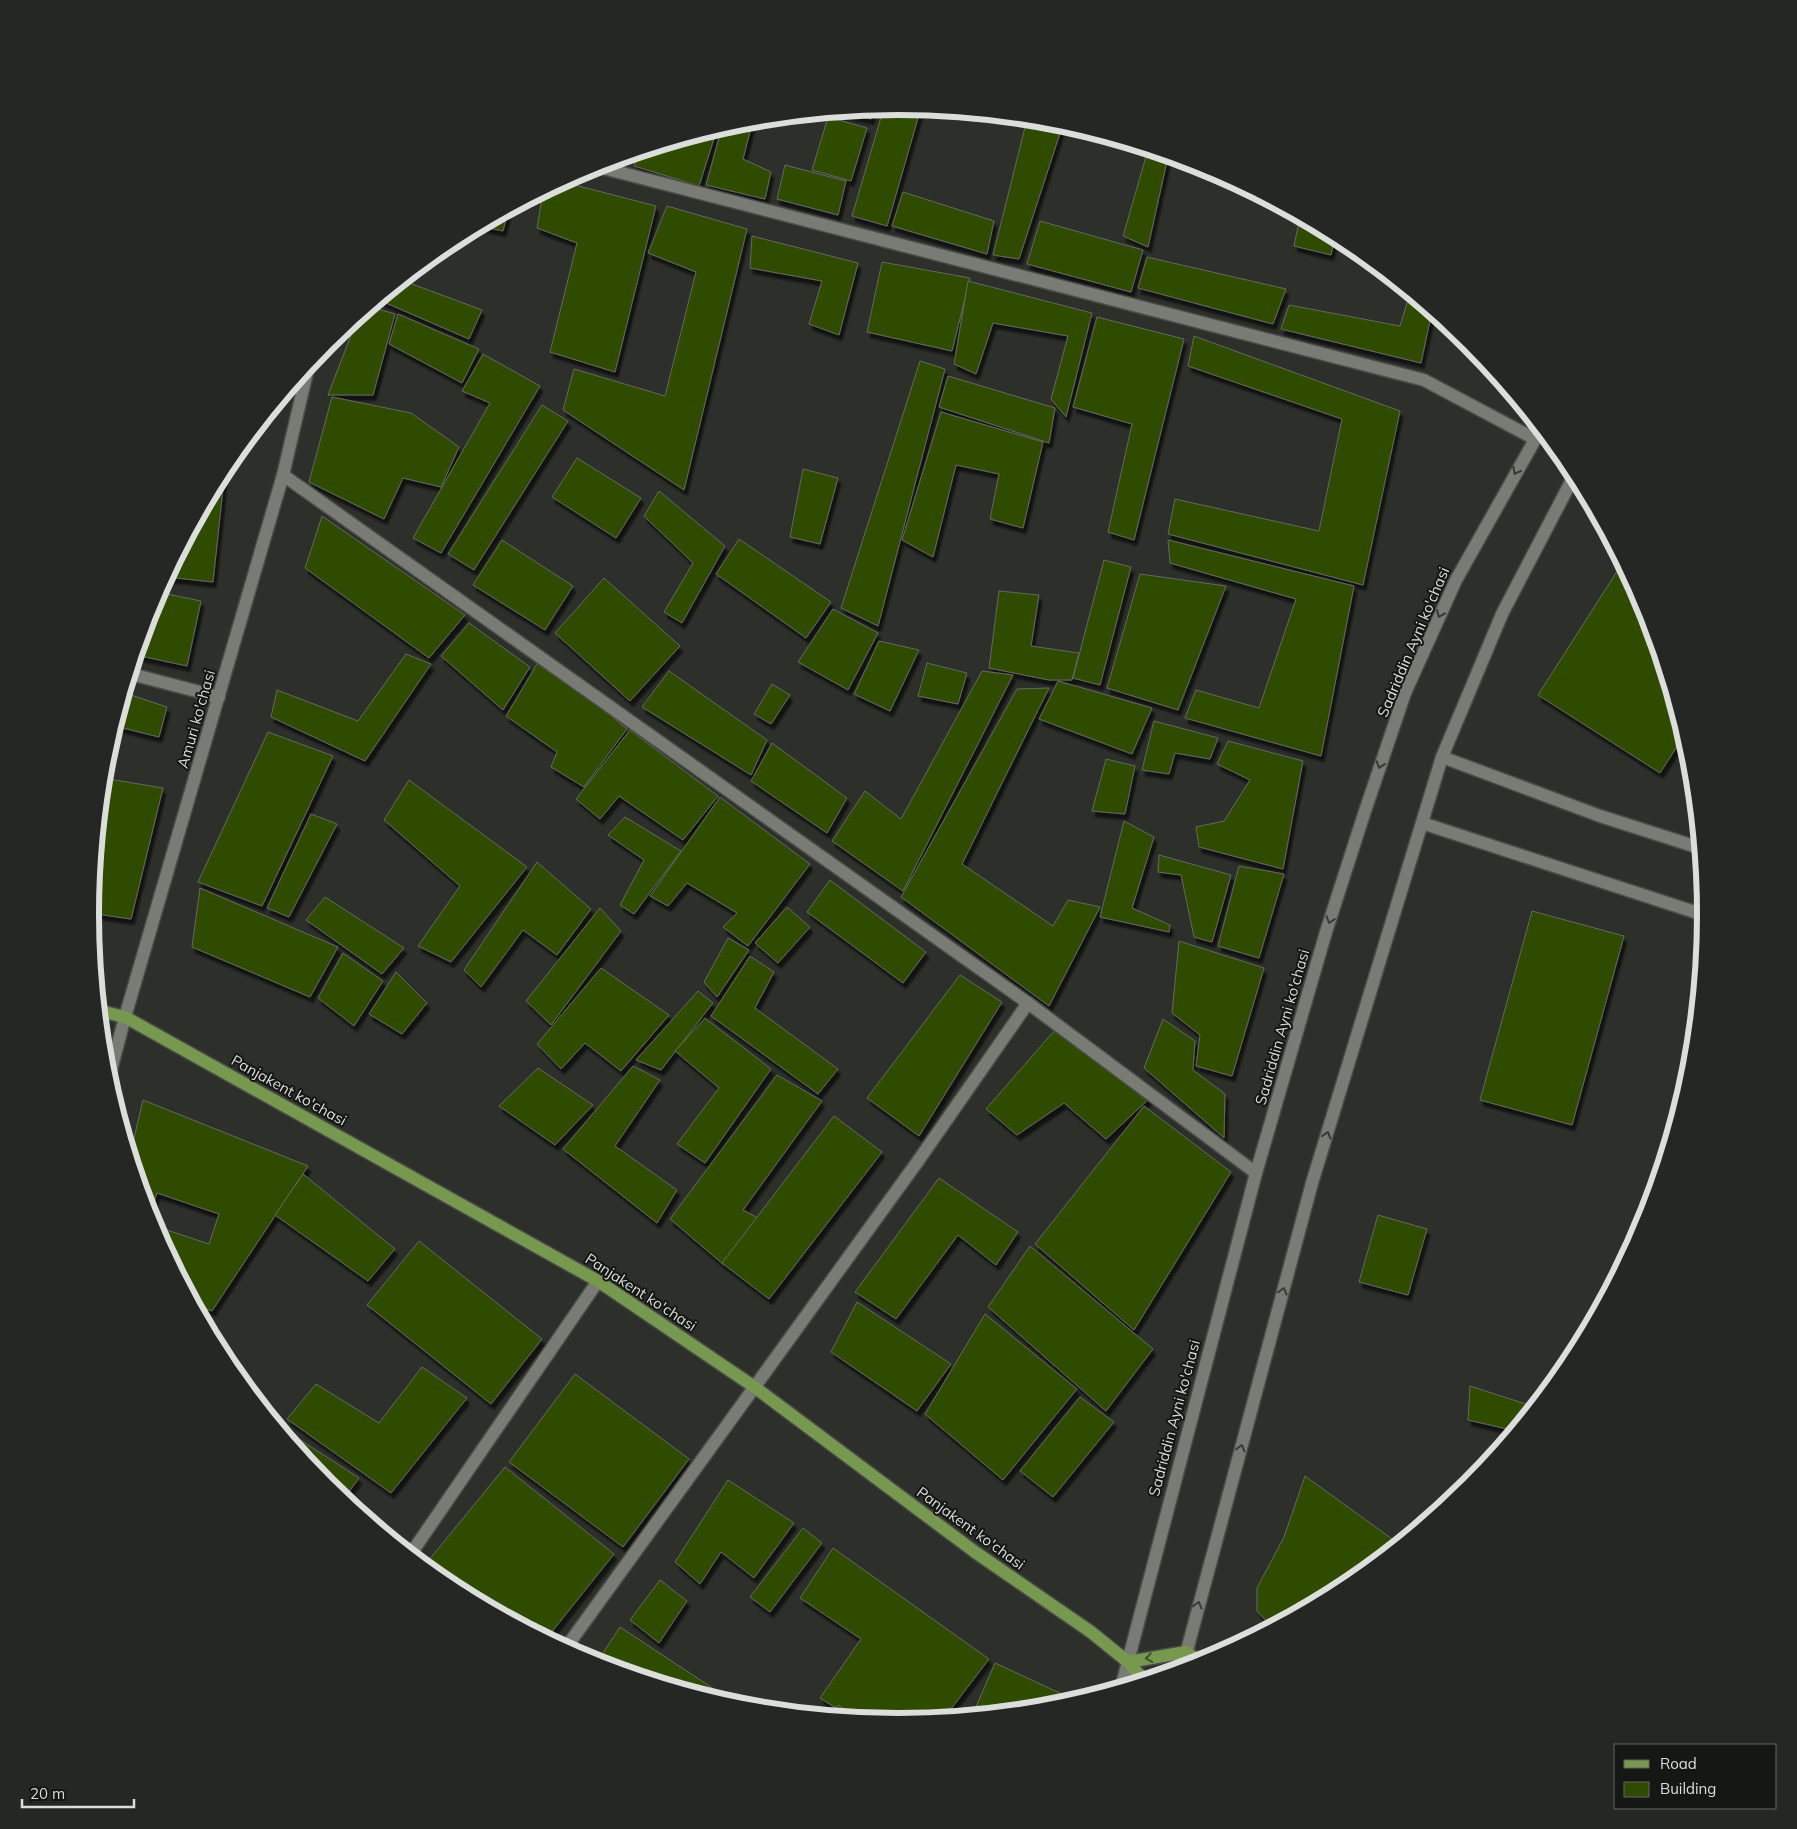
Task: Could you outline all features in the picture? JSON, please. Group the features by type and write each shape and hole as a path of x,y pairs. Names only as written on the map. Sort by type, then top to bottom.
{"main road":[{"name":"Panjakent ko'chasi","path":"105,1012 125,1017 598,1281 753,1386 974,1552 1091,1632 1128,1662 1141,1676"},
{"path":"1128,1662 1186,1652 1194,1657"}],"street":[{"path":"609,170 1424,380 1537,433"},
{"name":"Amuri ko'chasi","path":"113,1063 283,475 301,383"},
{"name":"Sadriddin Ayni ko'chasi","path":"1123,1682 1256,1173 1326,932 1405,693 1456,580 1538,435"},
{"path":"283,475 1028,1003 1256,1173"},
{"path":"1184,1661 1312,1183 1442,757 1502,614 1571,482"},
{"path":"136,675 219,697"},
{"path":"1442,757 1600,816 1695,846"},
{"path":"1422,823 1698,913"},
{"path":"569,1643 753,1386 918,1161 1028,1003"},
{"path":"413,1550 598,1281"}],"building":[{"path":"882,115 919,115 887,226 852,216"},
{"path":"855,116 872,116 871,119"},
{"path":"828,118 867,128 851,181 812,170"},
{"path":"1025,125 1061,131 1019,259 993,255"},
{"path":"751,129 743,159 771,172 765,199 706,185 720,135"},
{"path":"715,137 699,186 634,166 637,159 641,157"},
{"path":"1147,154 1167,161 1148,247 1123,236"},
{"path":"785,165 846,181 838,215 777,199"},
{"path":"573,185 656,206 615,372 550,352 577,243 537,228 542,199"},
{"path":"903,192 994,221 987,254 892,226"},
{"path":"667,206 747,229 684,490 563,410 574,369 665,396 696,272 648,253"},
{"path":"506,218 503,231 489,228"},
{"path":"1040,221 1143,250 1131,292 1027,264"},
{"path":"1299,223 1333,244 1331,255 1294,246"},
{"path":"752,236 858,263 839,335 809,324 822,281 750,268"},
{"path":"1147,257 1286,289 1273,324 1138,288"},
{"path":"882,262 970,278 952,351 867,332"},
{"path":"968,281 1092,313 1066,417 1051,399 1068,336 993,323 976,374 954,364"},
{"path":"409,283 482,310 469,339 384,302"},
{"path":"1408,299 1431,317 1421,363 1281,329 1289,305 1400,326"},
{"path":"376,309 395,314 373,395 328,395 353,330"},
{"path":"398,314 479,349 462,383 389,344"},
{"path":"1097,317 1184,339 1134,540 1108,532 1132,424 1073,407"},
{"path":"1194,336 1400,411 1363,585 1168,534 1175,499 1319,531 1342,419 1188,366"},
{"path":"483,354 540,386 441,553 413,538 490,403 462,391"},
{"path":"920,361 945,369 878,626 841,608"},
{"path":"948,376 1055,408 1049,443 939,407"},
{"path":"332,397 411,413 459,447 441,487 403,478 384,519 309,482"},
{"path":"542,405 568,421 474,570 448,554"},
{"path":"941,412 1043,442 1023,528 990,519 999,474 956,465 933,557 902,540"},
{"path":"577,458 641,498 616,538 552,497"},
{"path":"803,469 838,478 820,544 790,537"},
{"path":"223,488 213,582 174,578 206,515"},
{"path":"659,491 725,546 682,623 664,612 693,563 644,516"},
{"path":"322,516 465,615 429,658 305,568"},
{"path":"739,539 831,602 806,638 716,574"},
{"path":"502,540 573,586 545,630 473,585"},
{"path":"1168,540 1354,586 1321,756 1185,718 1196,690 1259,708 1296,599 1170,563"},
{"path":"1104,560 1131,567 1100,685 1073,678"},
{"path":"1619,568 1656,657 1679,743 1660,773 1538,695"},
{"path":"1140,574 1226,586 1178,710 1107,688"},
{"path":"604,578 680,646 630,701 555,633"},
{"path":"999,591 1039,595 1031,646 1079,653 1072,680 1049,680 989,668"},
{"path":"166,594 201,601 187,666 141,656"},
{"path":"833,609 878,633 848,690 798,662"},
{"path":"469,623 530,667 503,710 441,656"},
{"path":"879,641 919,650 890,711 854,694"},
{"path":"406,654 431,664 365,761 271,717 277,690 358,721"},
{"path":"540,659 627,729 584,787 551,767 557,752 506,716"},
{"path":"927,663 967,673 958,704 918,696"},
{"path":"669,671 767,740 751,775 642,707"},
{"path":"982,671 1013,675 903,891 832,841 865,791 901,819"},
{"path":"1058,681 1152,708 1132,754 1039,719"},
{"path":"772,684 790,695 771,724 754,714"},
{"path":"1049,688 962,864 1053,926 1068,900 1100,907 1049,1006 901,897 1017,689"},
{"path":"130,695 167,707 159,737 121,728"},
{"path":"1154,721 1218,738 1210,759 1175,753 1169,774 1142,770"},
{"path":"630,730 718,796 683,840 619,796 600,819 576,799"},
{"path":"268,732 333,756 262,906 198,882"},
{"path":"1228,741 1303,761 1283,869 1199,847 1196,827 1224,821 1250,780 1217,764"},
{"path":"772,743 847,798 827,833 751,781"},
{"path":"1106,759 1135,766 1125,814 1092,811"},
{"path":"111,779 163,788 131,919 99,914 100,862"},
{"path":"409,780 527,867 451,962 418,946 460,886 384,820"},
{"path":"720,797 810,864 748,946 723,927 737,913 687,883 668,906 650,896"},
{"path":"311,814 337,824 289,917 267,908"},
{"path":"625,817 681,851 634,914 620,905 644,860 608,835"},
{"path":"1124,821 1154,837 1132,908 1170,925 1169,932 1100,917"},
{"path":"1159,855 1231,875 1212,942 1194,937 1181,875 1158,872"},
{"path":"537,862 591,909 557,955 523,930 481,987 464,970"},
{"path":"1239,866 1284,874 1259,958 1218,946"},
{"path":"830,880 926,952 903,983 807,912"},
{"path":"200,888 338,947 310,997 192,947"},
{"path":"325,897 404,948 382,974 306,920"},
{"path":"787,907 810,927 778,963 755,943"},
{"path":"600,908 621,931 551,1025 526,1001"},
{"path":"1532,911 1624,936 1572,1125 1480,1100"},
{"path":"728,938 749,950 717,997 704,982"},
{"path":"1179,941 1264,968 1232,1076 1196,1066 1200,1035 1172,1013"},
{"path":"343,953 383,981 354,1026 318,998"},
{"path":"750,956 774,972 755,1008 838,1069 818,1094 711,1016"},
{"path":"601,968 669,1015 621,1071 585,1043 561,1069 537,1044"},
{"path":"396,972 427,1003 402,1034 369,1014"},
{"path":"960,975 1002,1002 919,1136 867,1098"},
{"path":"698,991 713,1003 661,1070 636,1060"},
{"path":"705,1018 771,1069 705,1163 677,1144 719,1088 675,1051"},
{"path":"1163,1019 1195,1041 1193,1070 1225,1094 1224,1138 1144,1068"},
{"path":"1054,1031 1150,1098 1106,1139 1064,1103 1017,1135 986,1109"},
{"path":"633,1066 660,1080 615,1146 677,1190 657,1223 563,1149"},
{"path":"538,1068 593,1105 555,1145 499,1106"},
{"path":"777,1075 822,1101 743,1210 758,1218 724,1265 670,1219"},
{"path":"143,1100 308,1166 212,1311 203,1308 181,1268 164,1229 209,1244 219,1214 157,1193 153,1204 133,1144"},
{"path":"1144,1106 1231,1172 1134,1330 1035,1244"},
{"path":"834,1116 882,1152 769,1299 722,1263"},
{"path":"303,1174 395,1249 368,1281 275,1215"},
{"path":"939,1178 1018,1232 996,1265 958,1235 896,1319 855,1292"},
{"path":"1378,1215 1427,1229 1408,1295 1359,1282"},
{"path":"419,1241 542,1339 491,1404 367,1305"},
{"path":"1030,1246 1153,1349 1106,1411 988,1307"},
{"path":"857,1302 951,1364 917,1411 831,1352"},
{"path":"985,1314 1077,1389 1003,1480 925,1414"},
{"path":"422,1367 467,1398 391,1493 287,1419 316,1384 379,1423"},
{"path":"575,1374 689,1459 623,1547 509,1462"},
{"path":"1470,1386 1530,1405 1510,1430 1468,1420"},
{"path":"1080,1397 1114,1422 1053,1497 1020,1471"},
{"path":"290,1433 359,1478 348,1494"},
{"path":"505,1467 614,1554 550,1634 499,1607 428,1561"},
{"path":"1305,1476 1395,1541 1343,1579 1268,1623 1257,1611 1257,1588 1284,1537"},
{"path":"728,1480 794,1523 754,1578 721,1552 700,1584 675,1562"},
{"path":"353,1499 381,1522 380,1523 371,1516"},
{"path":"803,1528 822,1543 770,1612 750,1597"},
{"path":"833,1548 989,1659 948,1713 843,1713 820,1698 861,1639 800,1598"},
{"path":"660,1580 687,1601 659,1643 630,1620"},
{"path":"620,1627 717,1691 716,1693 692,1687 641,1672 601,1656"},
{"path":"995,1663 1067,1696 1003,1707 974,1710"},
{"path":"838,1705 850,1713 846,1713 833,1712"}]}
